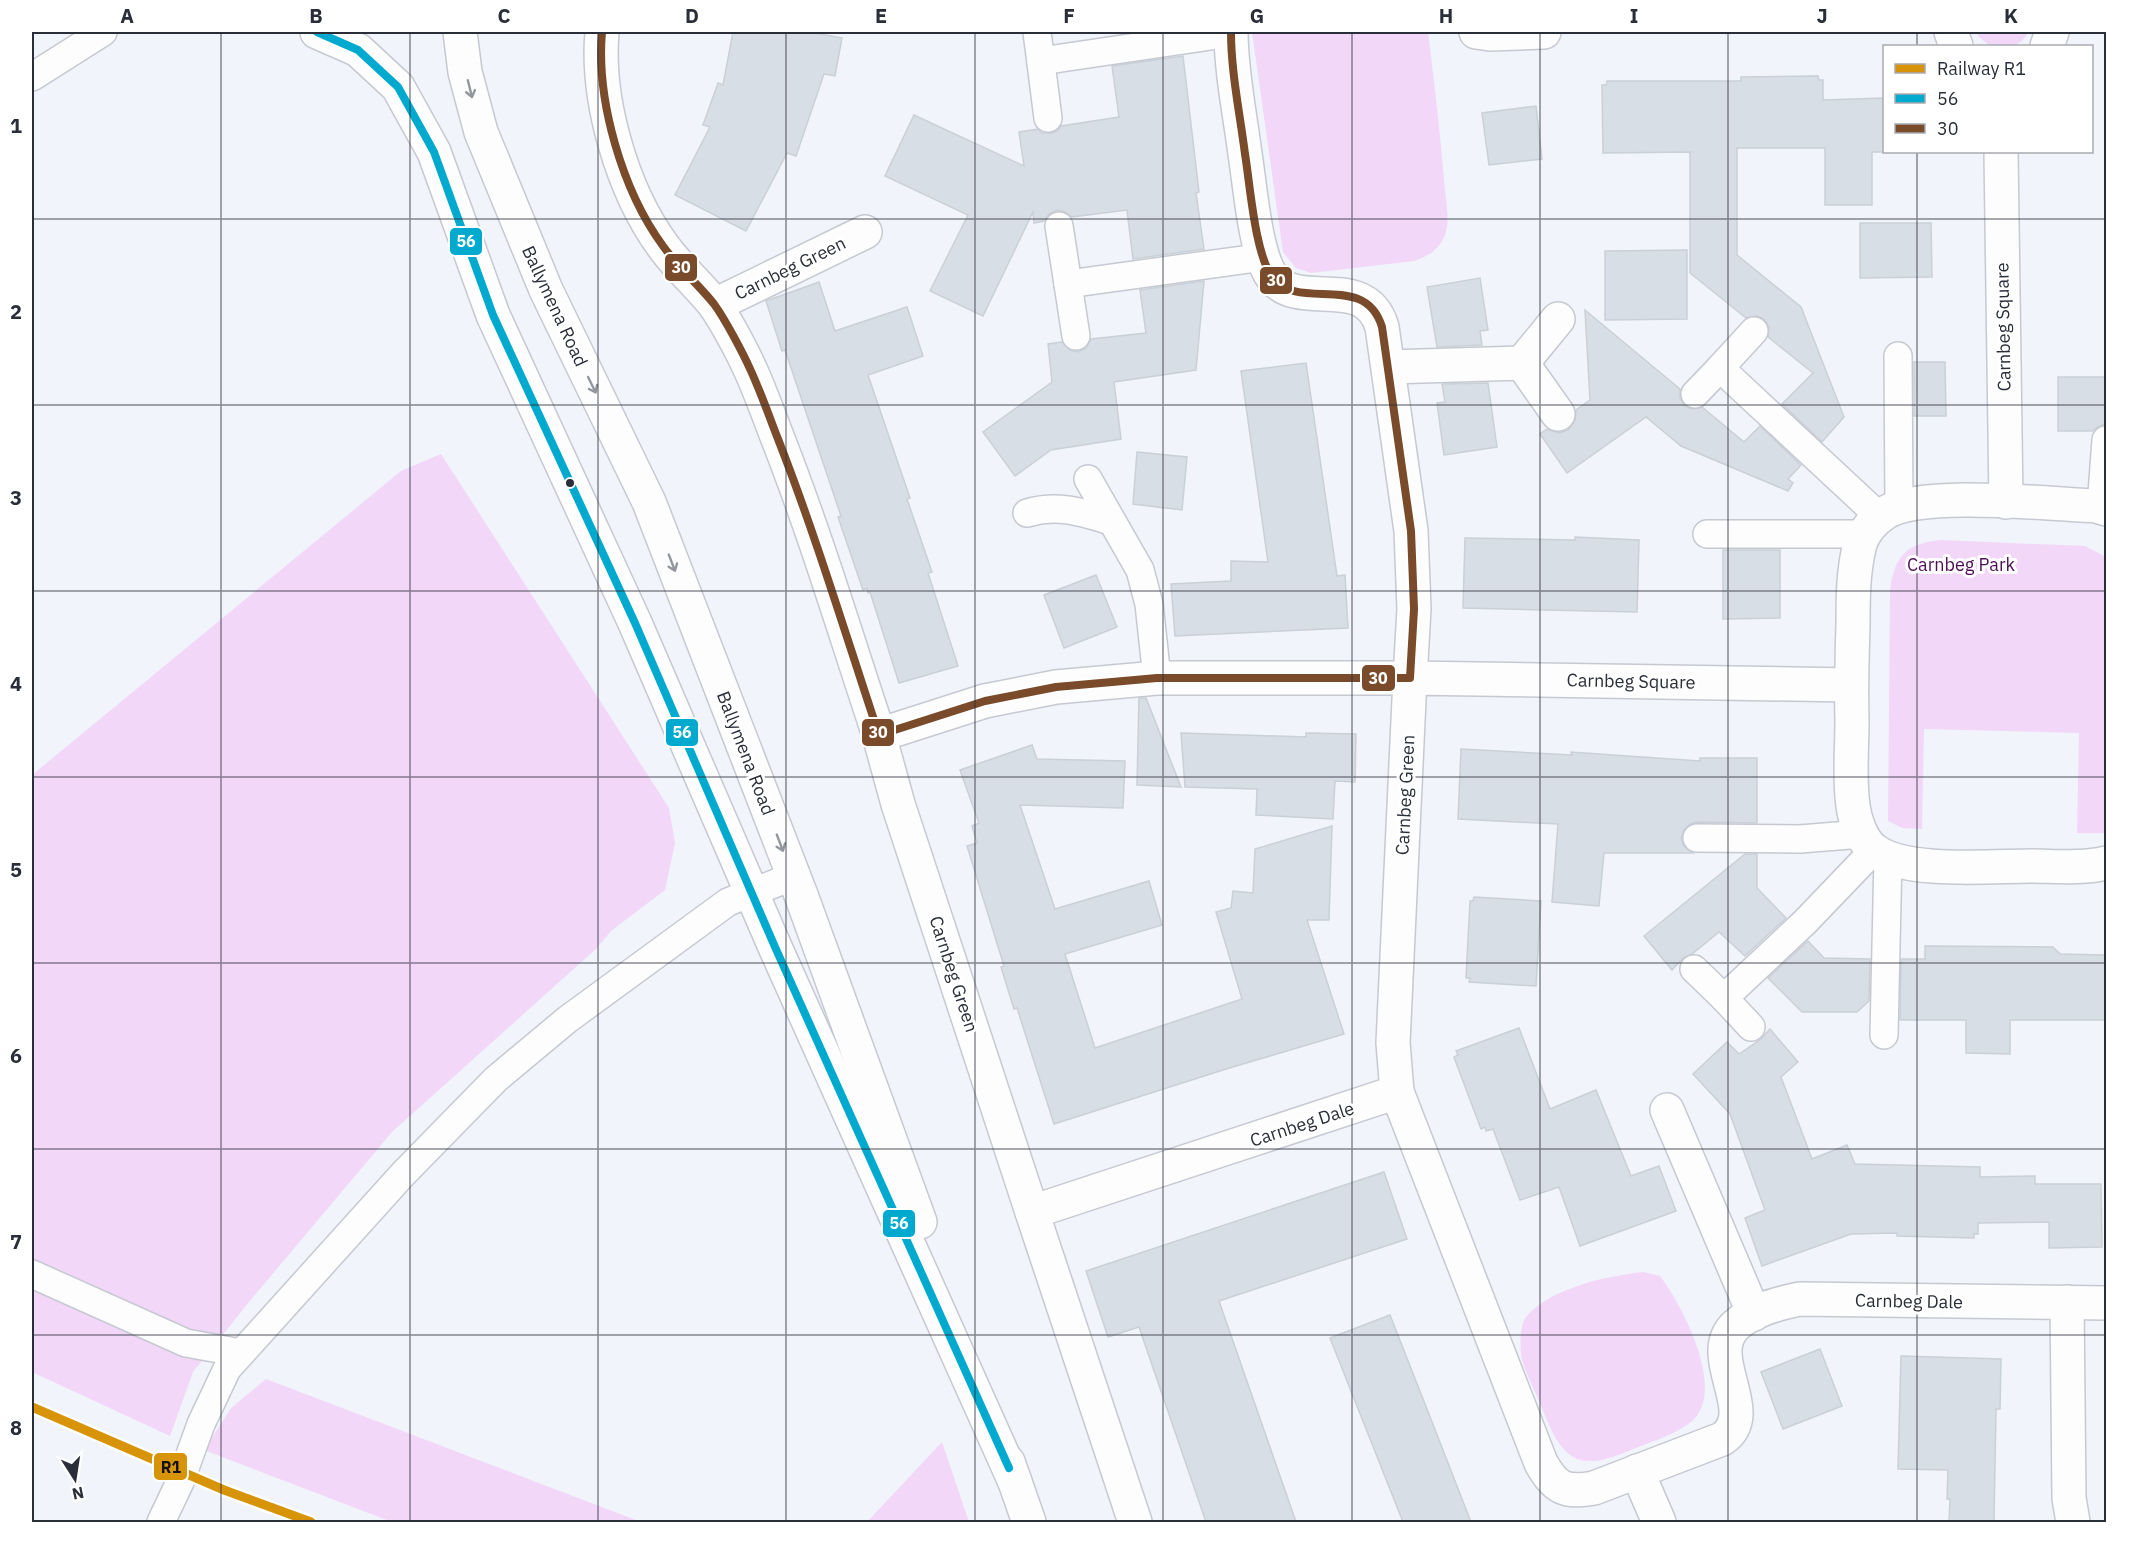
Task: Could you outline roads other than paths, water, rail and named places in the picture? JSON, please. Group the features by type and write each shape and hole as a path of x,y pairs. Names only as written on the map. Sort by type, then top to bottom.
{"main road":[{"name":"Ballymena Road","path":"317,32 358,50 398,87 434,152 493,315 635,623 751,892 1015,1482"},
{"name":"Ballymena Road","path":"460,32 465,72 481,132 546,290 649,502 794,876 1029,1522"},
{"name":"Carnbeg Green","path":"602,32 600,45 604,88 612,132 626,177 642,215 663,246 715,305 751,371 796,484 1032,1212"},
{"name":"Carnbeg Green","path":"1231,32 1233,65 1256,227 1272,278 1286,288 1350,296 1374,310 1382,327 1412,531 1414,609 1393,1044 1397,1092"},
{"path":"1476,32 1490,34 1544,32"},
{"name":"Carnbeg Square","path":"2001,153 2006,502"},
{"name":"Carnbeg Green","path":"715,305 866,232"},
{"path":"1388,366 1521,363 1558,320"},
{"path":"1521,363 1558,414"},
{"path":"2104,508 2006,502 1930,501 1881,519 1856,560 1853,584 1851,685 1853,807 1875,847 1904,862 1941,866 2075,866 2106,863"},
{"path":"879,735 985,701 1056,687 1157,678 1410,678"},
{"name":"Carnbeg Square","path":"1410,678 1851,685"},
{"name":"Carnbeg Dale","path":"1032,1212 1397,1092 1541,1463 1550,1479 1560,1487 1576,1491 1594,1488 1722,1439 1729,1434 1737,1414 1726,1365 1726,1344 1735,1326 1773,1305 1799,1299 2106,1303"},
{"path":"1667,1110 1754,1314"},
{"path":"1032,1212 1135,1522"},
{"path":"2067,1302 2069,1498 2073,1522"},
{"path":"1637,1471 1659,1522"}],"lane":[{"path":"32,77 103,32"},
{"path":"1037,32 1048,118"},
{"path":"1041,61 1231,32"},
{"path":"1059,226 1076,336"},
{"path":"1068,284 1264,257"},
{"path":"1695,394 1754,331"},
{"path":"1881,519 1898,356"},
{"path":"1720,368 1881,519"},
{"path":"2104,508 2106,440"},
{"path":"1088,479 1140,570 1149,604 1157,678"},
{"path":"1027,513 1044,508 1073,510 1111,521"},
{"path":"1707,534 1881,519"},
{"path":"1697,838 1800,839 1875,847"},
{"path":"1724,998 1804,922 1875,847"},
{"path":"1875,847 1884,1035"},
{"path":"161,1522 180,1482 201,1424 227,1369 403,1174 496,1079 568,1019 728,902 794,876"},
{"path":"1694,969 1751,1027"},
{"path":"32,1274 186,1343 241,1353"}],"rail line":[{"name":"R1","path":"32,1407 224,1490 311,1522"}],"park label":[{"name":"Carnbeg Park","path":"1961,564"}]}
